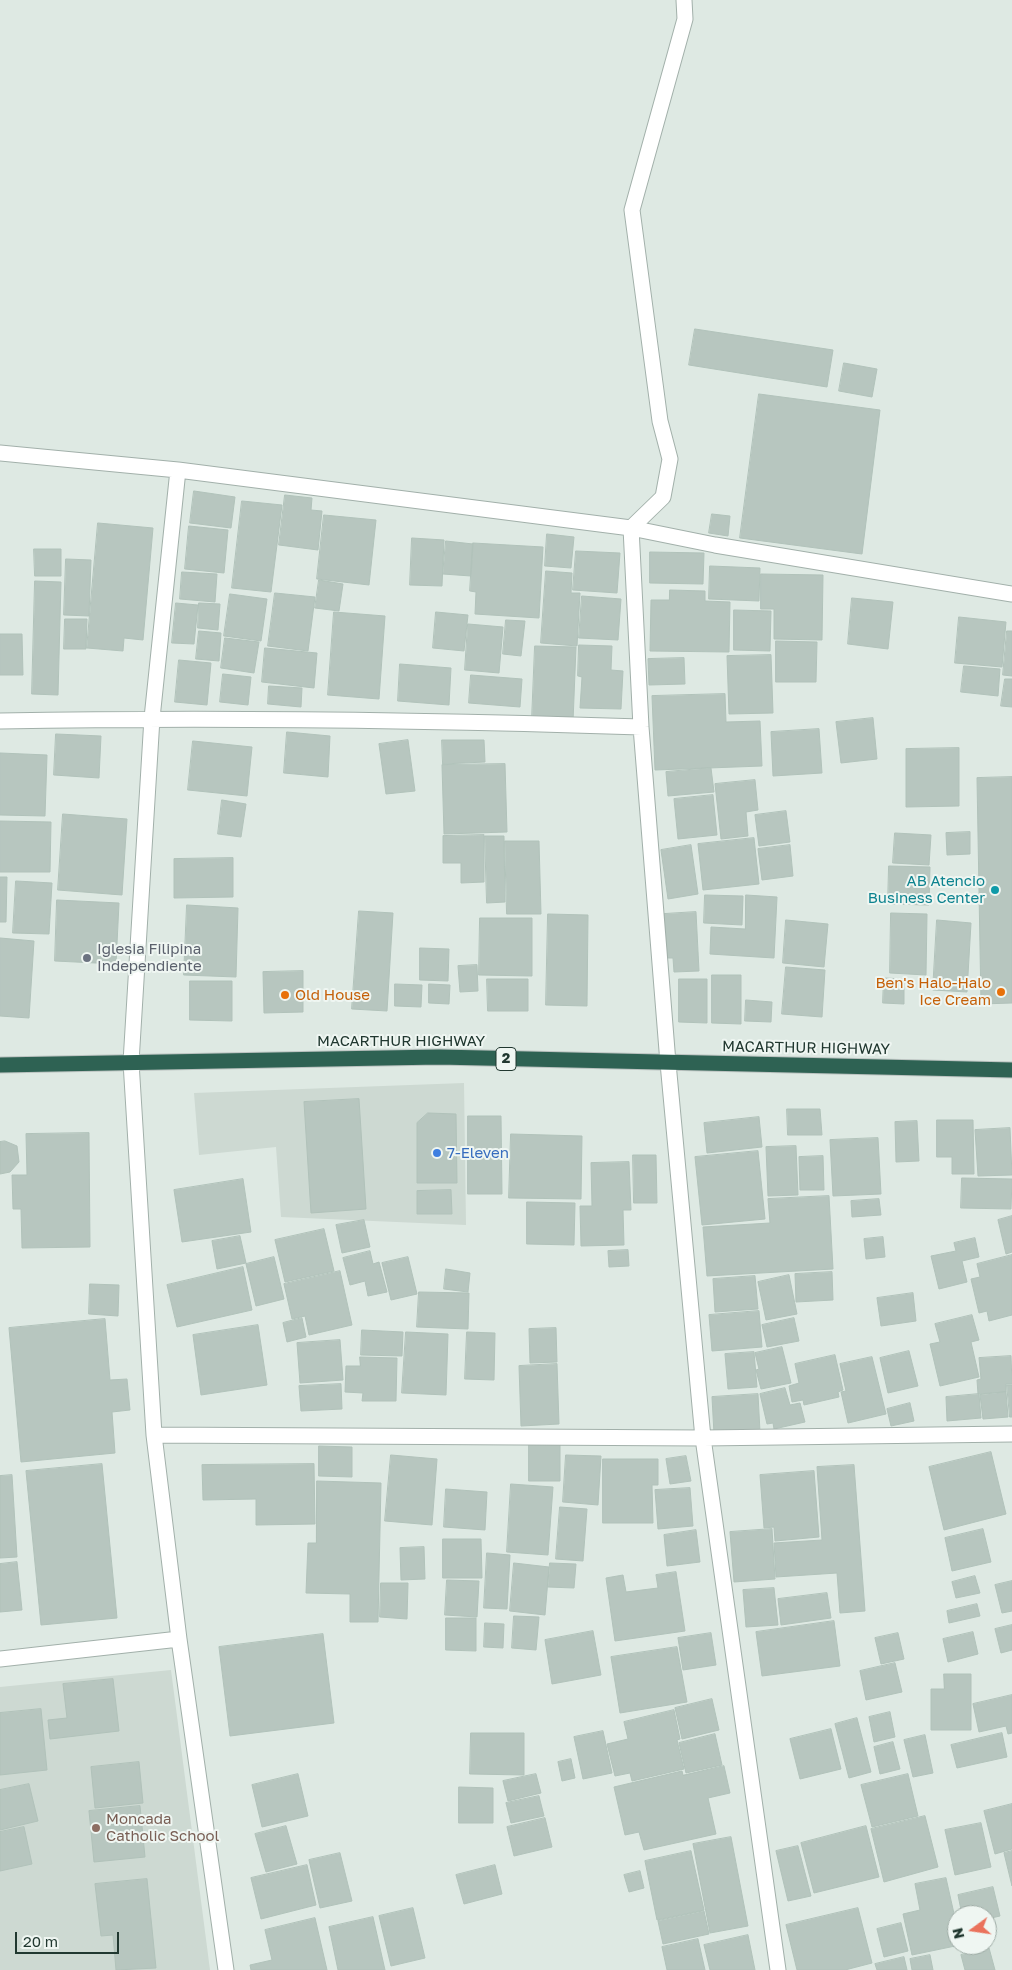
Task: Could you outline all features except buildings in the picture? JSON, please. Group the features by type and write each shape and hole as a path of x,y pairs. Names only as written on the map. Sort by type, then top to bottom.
{"highway":[{"name":"MACARTHUR HIGHWAY","path":"0,1065 439,1057 1012,1070"}],"street":[{"path":"684,0 685,19 632,210 660,421 670,459 663,497 631,528 641,727 668,1063 703,1438 778,1970"},
{"path":"0,453 178,470 631,528 715,545 1012,594"},
{"path":"178,470 152,718 131,1062 154,1435 226,1970"},
{"path":"0,721 152,718 491,722 641,727"},
{"path":"154,1435 703,1438 1012,1434"},
{"path":"0,1659 180,1639"}],"shaded area":[{"path":"464,1083 466,1225 281,1217 276,1147 199,1155 194,1093"},
{"name":"Moncada Catholic School","path":"171,1670 210,1970 0,1970 0,1687"}],"place":[{"name":"AB Atencio Business Center","path":"995,890"},
{"name":"Iglesia Filipina Independiente","path":"87,958"},
{"name":"Ben's Halo-Halo Ice Cream","path":"1001,992"},
{"name":"Old House","path":"285,995"},
{"name":"7-Eleven","path":"437,1153"},
{"name":"Moncada Catholic School","path":"96,1828"}]}
